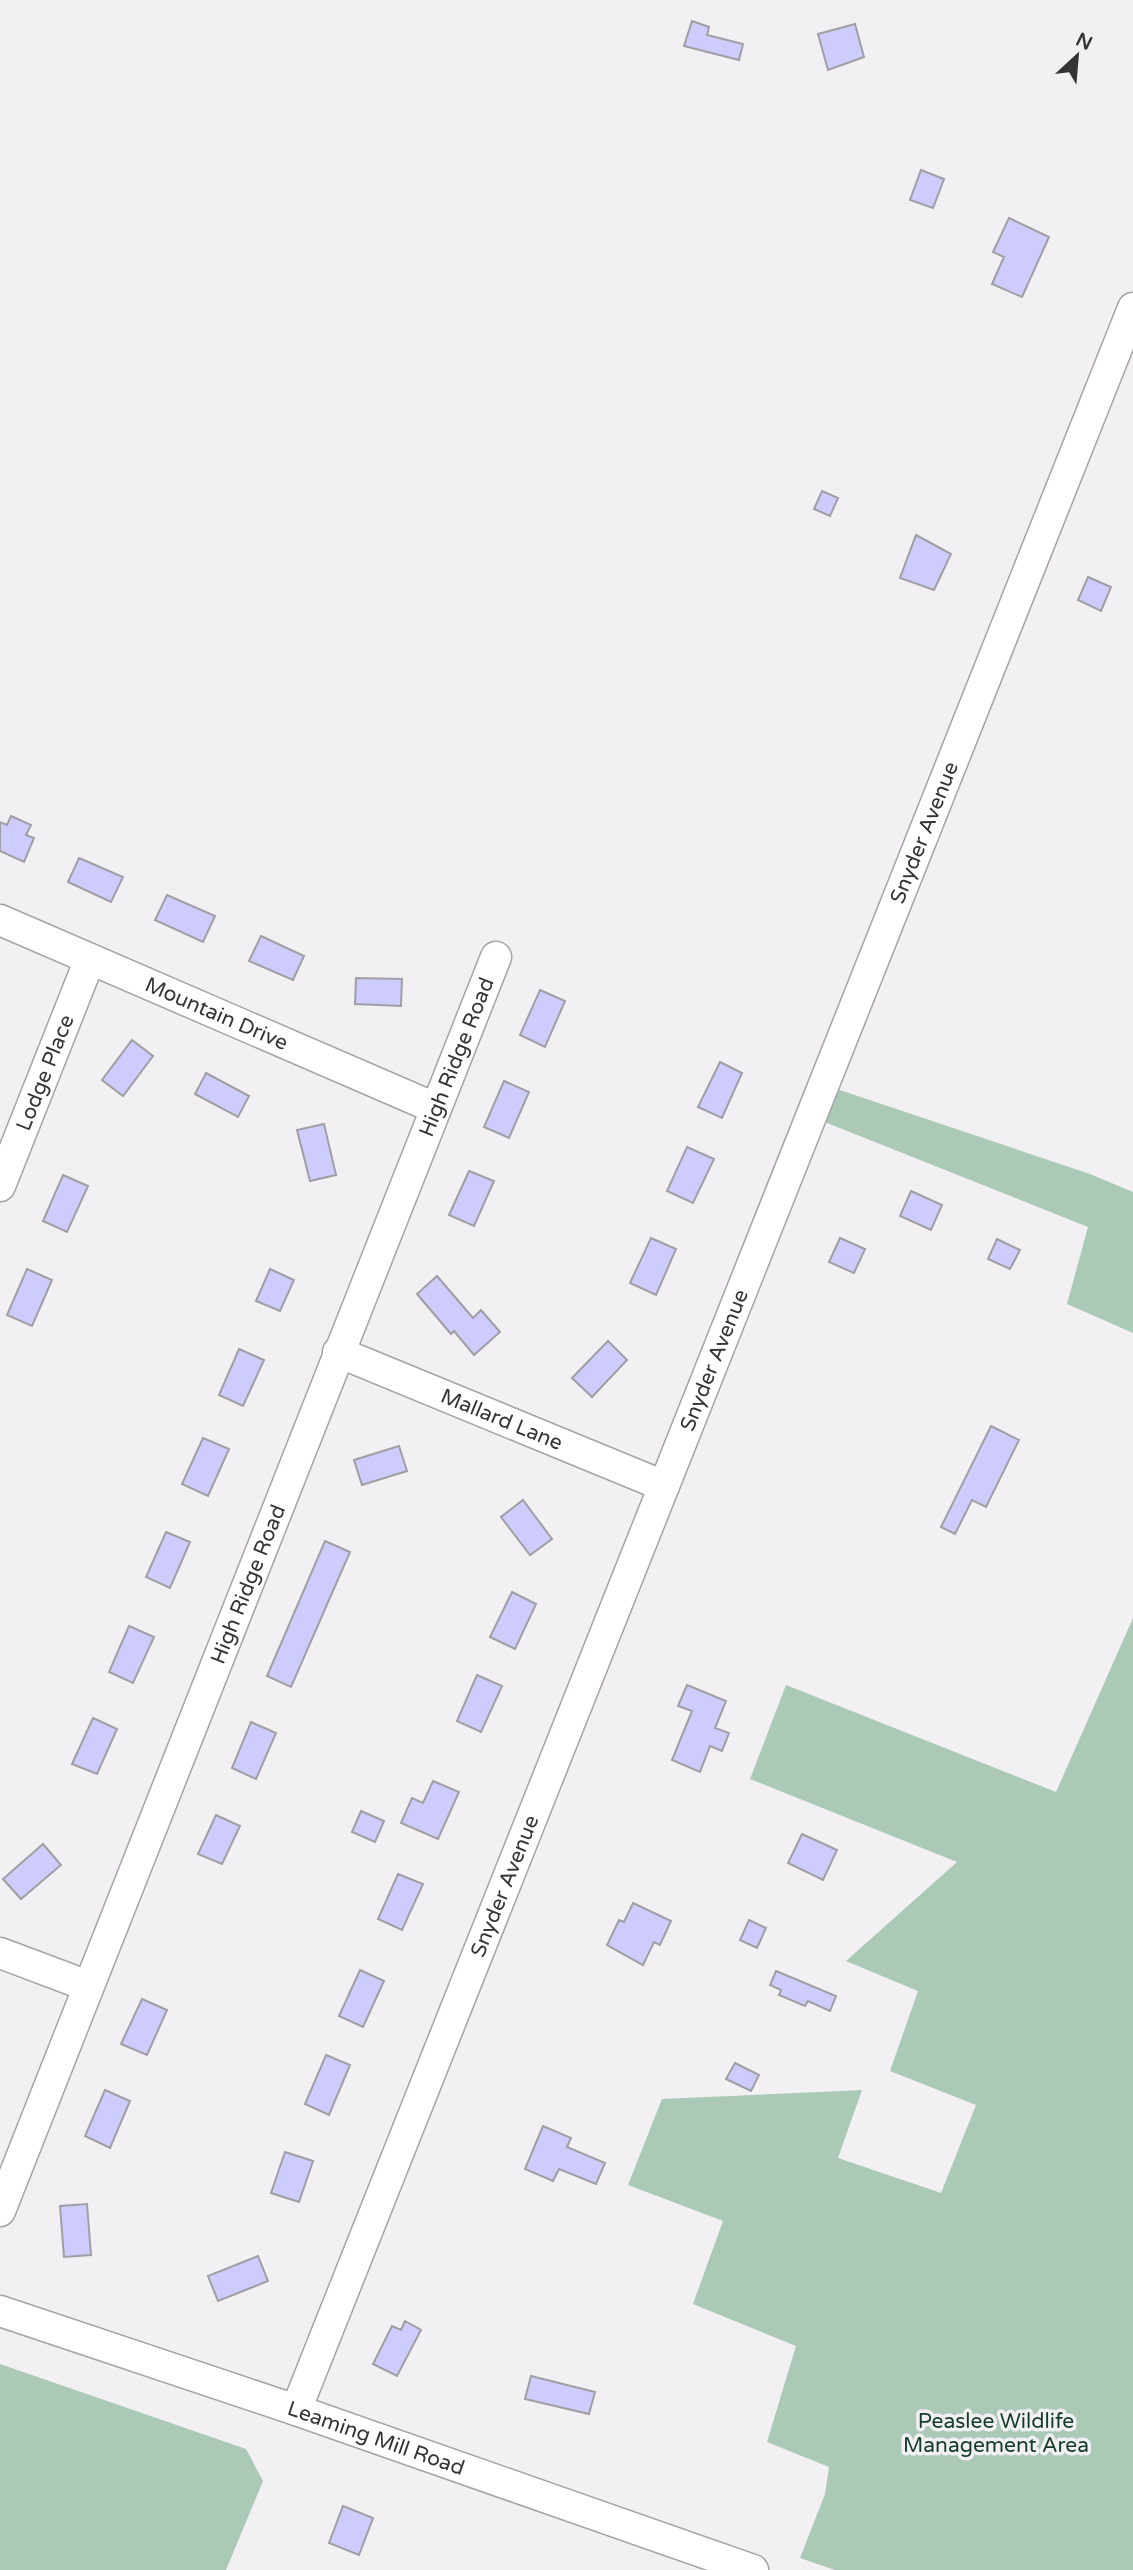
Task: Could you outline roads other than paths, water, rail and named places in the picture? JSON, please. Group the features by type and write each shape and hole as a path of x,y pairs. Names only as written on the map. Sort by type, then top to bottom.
{"street":[{"name":"Snyder Avenue","path":"296,2410 1133,308"},
{"name":"Mountain Drive","path":"0,920 435,1108"},
{"name":"High Ridge Road","path":"0,2211 496,957"},
{"name":"Lodge Place","path":"0,1186 90,959"},
{"name":"Mallard Lane","path":"338,1352 664,1486"},
{"path":"0,1952 88,1986"},
{"name":"Leaming Mill Road","path":"0,2311 296,2410 753,2570"}],"park label":[{"name":"Peaslee Wildlife Management Area","path":"996,2433"}]}
